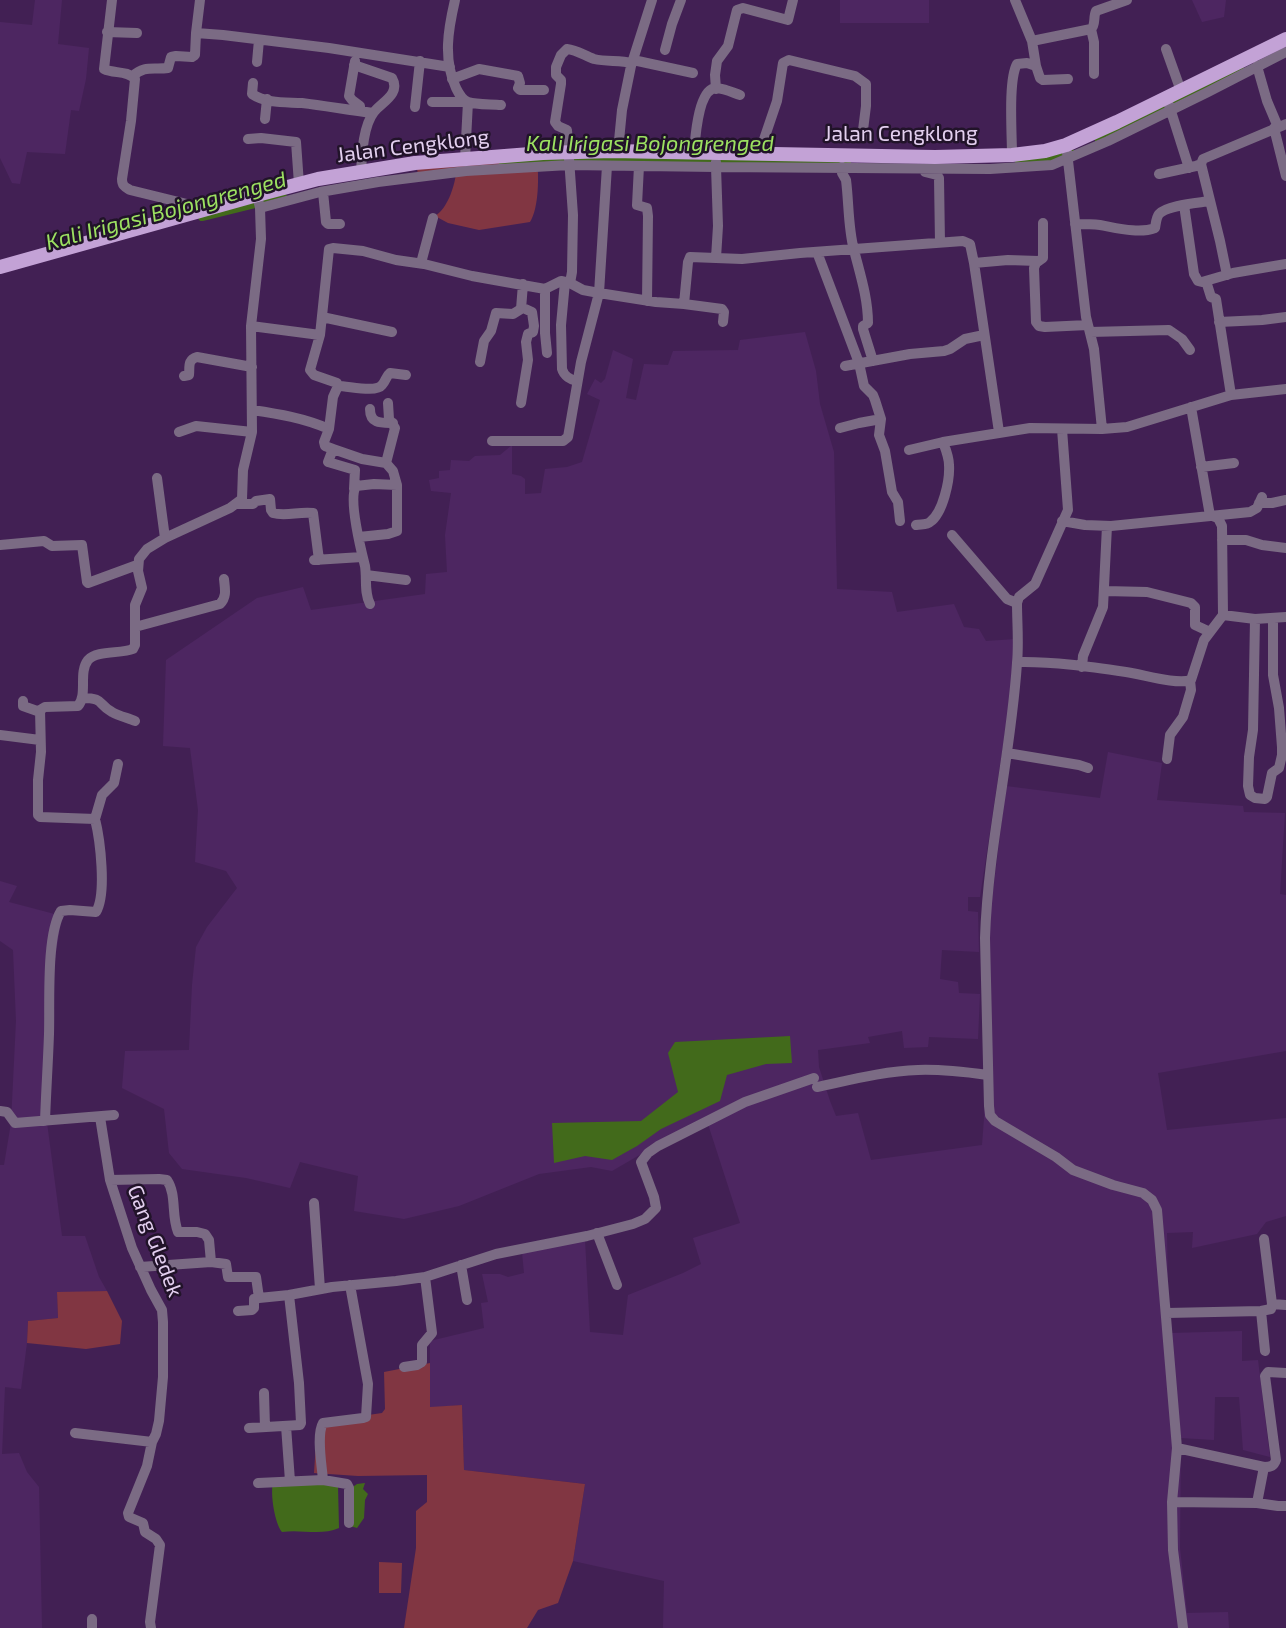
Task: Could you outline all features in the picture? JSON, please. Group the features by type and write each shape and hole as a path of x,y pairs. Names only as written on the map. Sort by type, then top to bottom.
{"main road":[{"name":"Jalan Cengklong","path":"0,267 197,211 258,201 299,184 320,187 361,172 377,176 465,159 612,159 694,153 716,161 759,154 849,162 1067,152 1168,105 1181,91 1206,86 1258,61 1286,39"}],"street":[{"path":"112,0 104,69 129,74 135,79 122,184 130,190 187,204 197,211"},
{"path":"133,76 148,68 168,68 171,57 195,55 200,0"},
{"path":"455,0 447,40 450,67 452,79 460,96 468,102"},
{"path":"492,441 565,440 568,437 581,362 599,293 612,159 632,62 652,0"},
{"path":"665,50 681,0"},
{"path":"716,89 717,61 728,46 736,10 743,8 788,20 793,0"},
{"path":"1015,0 1032,41 1040,78 1043,80 1068,79"},
{"path":"1094,74 1094,42 1091,29 1094,26 1096,11 1127,0"},
{"path":"1032,41 1091,29"},
{"path":"107,32 137,33"},
{"path":"196,33 223,34 450,67"},
{"path":"257,62 259,40"},
{"path":"577,381 565,374 562,369 561,325 568,283 573,215 568,130 558,126 555,122 561,84 561,80 556,75 556,67 562,54 569,49 597,60 620,60 693,73"},
{"path":"1166,49 1181,91"},
{"path":"356,52 349,96 360,106 360,111"},
{"path":"1286,52 1258,61 1268,101 1280,126 1286,176"},
{"path":"759,154 777,101 783,63 789,60 855,76 866,83 862,138"},
{"path":"415,106 420,61"},
{"path":"1012,155 1013,70 1017,64 1027,63 1036,66"},
{"path":"354,65 392,78 395,83 394,91 373,113 365,136 361,172"},
{"path":"452,79 483,69 518,76 520,90 544,90"},
{"path":"253,83 252,94 258,98 373,113"},
{"path":"1206,86 1168,105 1210,201 1227,275"},
{"path":"694,153 696,129 702,102 707,93 716,89 740,95"},
{"path":"266,119 267,99"},
{"path":"432,102 501,105"},
{"path":"465,159 468,102"},
{"path":"1159,174 1195,166 1203,159 1280,126"},
{"path":"248,139 261,138 296,142 299,184"},
{"path":"873,361 863,330 863,326 868,322 867,309 862,279 853,249 846,180 842,173 849,162 915,168 1023,168 1052,165 1067,152"},
{"path":"1067,152 1089,328 1094,349 1102,429"},
{"path":"416,170 476,170 569,159"},
{"path":"612,159 639,166 716,161 826,161"},
{"path":"716,161 718,226 716,258"},
{"path":"639,166 637,205 647,208 648,223 647,301"},
{"path":"915,168 919,172 929,172 938,176 940,243"},
{"path":"94,819 40,817 38,815 40,712 45,707 78,706 82,698 87,662 97,655 134,649 135,605 142,588 137,565 142,554 165,538 237,504 242,499 243,470 252,432 251,326 260,247 258,201 377,176"},
{"path":"320,187 326,222 340,225"},
{"path":"1075,224 1150,230 1155,228 1157,218 1162,212 1184,205 1210,201"},
{"path":"1184,205 1194,274 1198,280 1202,282 1286,264"},
{"path":"421,263 434,218"},
{"path":"1042,223 1043,257 1034,268 1037,324 1045,327 1169,330 1182,339 1190,350"},
{"path":"684,304 688,259 694,257 742,260 853,249 968,242 974,263 999,432"},
{"path":"406,375 390,373 382,387 378,388 338,386 337,383 314,375 310,370 320,335 328,249 363,251 472,276 545,289 561,281 583,290 599,293 722,309 724,311 723,322"},
{"path":"817,252 859,363 864,384 873,395 881,419 879,435 885,451 892,492 898,502 900,521"},
{"path":"974,263 1008,260 1038,261"},
{"path":"1206,281 1211,297 1216,299 1231,395"},
{"path":"480,362 484,342 491,331 496,313 517,313 521,307 523,284"},
{"path":"545,289 547,353"},
{"path":"521,307 532,312 534,326 526,342 528,360 521,403"},
{"path":"322,317 392,332"},
{"path":"1219,322 1286,317"},
{"path":"251,326 320,335"},
{"path":"845,366 910,354 944,351 965,339 984,335"},
{"path":"184,376 189,375 189,363 197,357 252,367"},
{"path":"338,386 333,397 329,429 324,445 362,459 386,463 393,471 397,485 397,531 359,537"},
{"path":"909,450 1030,428 1127,427 1231,395 1286,389"},
{"path":"386,463 395,428 389,419 388,403"},
{"path":"1191,406 1210,516"},
{"path":"370,409 374,421 393,423"},
{"path":"252,410 312,422 329,429"},
{"path":"840,428 881,419"},
{"path":"179,432 196,426 252,432"},
{"path":"1062,429 1068,507 1035,584 1019,597 1017,603 1017,662 986,912 990,1115 995,1121 1056,1157 1073,1170 1143,1193 1152,1200 1157,1210 1177,1448 1172,1502 1173,1550 1184,1628"},
{"path":"916,525 932,521 948,486 949,462 943,442"},
{"path":"333,449 328,462 355,470 354,511 365,564 367,599 370,604"},
{"path":"1201,467 1234,463"},
{"path":"157,478 165,538"},
{"path":"354,489 356,486 374,484 397,485"},
{"path":"237,504 253,504 256,501 270,499 273,513 281,515 313,513 317,560 362,557"},
{"path":"1062,521 1107,526 1250,512 1255,510 1261,500 1272,503 1286,500"},
{"path":"1167,759 1170,735 1183,717 1191,690 1190,680 1204,640 1223,615 1221,521 1210,516"},
{"path":"1082,667 1083,656 1103,607 1107,526"},
{"path":"952,535 1007,599 1017,603"},
{"path":"1222,540 1246,540 1274,548 1286,548"},
{"path":"0,545 44,541 52,546 82,545 88,583 137,565"},
{"path":"366,575 406,580"},
{"path":"135,627 220,604 226,593 224,579"},
{"path":"1105,591 1147,592 1191,603 1195,607 1195,625 1210,632"},
{"path":"1223,615 1255,619 1286,617"},
{"path":"1255,619 1253,730 1248,786 1250,795 1266,799 1272,773 1279,768 1284,758 1283,716 1273,675 1273,618"},
{"path":"1017,662 1125,672 1178,681 1190,680"},
{"path":"82,698 101,701 111,712 135,721"},
{"path":"23,701 25,707 40,712"},
{"path":"0,735 40,740"},
{"path":"1006,753 1088,768"},
{"path":"45,1121 48,1008 54,931 61,911 94,912 98,909 101,866 99,834 94,819 102,795 114,783 118,764"},
{"path":"238,1311 252,1311 254,1299 425,1277 496,1254 633,1224 645,1218 656,1208 641,1162 648,1153 745,1102 816,1083 910,1070 955,1071 988,1075"},
{"path":"0,1111 7,1112 15,1123 114,1115"},
{"name":"Gang Gledek","path":"100,1117 110,1180 132,1248 162,1310 163,1377 160,1410 147,1466 128,1514 129,1517 143,1523 145,1532 156,1539 160,1545 152,1602 151,1628"},
{"path":"110,1180 167,1180 172,1193 176,1230 179,1233 205,1234 209,1240 211,1262"},
{"path":"314,1203 320,1289"},
{"path":"597,1233 617,1285"},
{"path":"1167,1313 1270,1309 1272,1304 1264,1239"},
{"path":"140,1267 211,1262 226,1264 228,1277 256,1277 259,1298"},
{"path":"461,1265 467,1300"},
{"path":"404,1367 422,1362 422,1345 432,1333 425,1277"},
{"path":"323,1480 321,1426 324,1423 366,1417 368,1384 350,1285"},
{"path":"249,1428 300,1425 301,1423 289,1295"},
{"path":"1272,1304 1286,1305"},
{"path":"1261,1311 1264,1351"},
{"path":"1177,1448 1271,1467 1276,1460 1265,1376 1268,1372 1286,1373"},
{"path":"264,1393 266,1427"},
{"path":"286,1426 290,1481"},
{"path":"75,1433 152,1442"},
{"path":"1257,1503 1264,1467"},
{"path":"258,1483 323,1480 347,1484 349,1522"},
{"path":"1172,1502 1257,1503 1286,1506"}],"shaded area":[{"path":"35,0 62,0 58,44 89,48 86,79 79,111 71,110 65,154 27,152 20,184 12,183 0,158 0,22 32,25"},
{"path":"840,0 929,0 929,23 840,23"},
{"path":"1192,0 1226,0 1224,17 1202,22"},
{"path":"537,159 537,200 530,222 479,230 448,223 435,216 449,198 456,174 418,177 417,167"},
{"path":"805,332 816,371 820,404 834,452 837,589 892,592 897,612 954,604 964,627 979,629 986,641 1016,639 1014,673 980,897 968,897 968,911 978,912 979,952 942,950 940,979 958,982 959,993 980,994 978,1039 929,1037 928,1047 904,1048 902,1031 868,1037 870,1043 818,1050 819,1067 836,1116 858,1113 871,1160 982,1145 990,1039 988,932 1006,786 1100,798 1108,752 1162,763 1157,800 1243,806 1244,812 1285,813 1280,894 1286,895 1286,1051 1158,1073 1167,1130 1286,1118 1286,1216 1266,1222 1257,1234 1192,1248 1193,1232 1167,1233 1171,1333 1242,1331 1242,1361 1258,1360 1270,1457 1243,1450 1239,1397 1215,1397 1214,1440 1181,1438 1180,1548 1187,1613 1228,1612 1229,1628 663,1628 664,1581 573,1561 585,1484 464,1470 462,1405 430,1408 430,1341 484,1328 481,1303 488,1302 482,1274 500,1274 508,1277 524,1273 522,1252 585,1240 590,1332 623,1335 628,1295 701,1264 693,1238 740,1223 707,1121 612,1171 591,1167 539,1174 459,1206 404,1219 354,1211 358,1176 300,1162 290,1188 246,1178 182,1169 169,1153 164,1109 122,1088 125,1051 189,1050 196,947 207,927 237,888 226,871 195,862 198,810 190,748 163,746 166,660 257,598 303,587 311,610 425,594 426,574 447,572 445,535 451,493 431,491 429,480 439,478 439,471 450,470 451,460 469,461 475,456 500,455 512,445 512,474 525,479 525,494 541,493 545,469 567,467 582,462 600,400 587,394 595,379 601,383 605,379 613,350 633,359 626,398 636,400 644,364 668,365 673,351 738,350 740,340"},
{"path":"0,881 17,886 9,902 62,916 53,971 46,1115 62,1236 85,1236 99,1277 107,1291 57,1293 58,1318 28,1321 21,1389 5,1387 2,1454 19,1453 27,1472 39,1487 42,1628 0,1628 0,1165 4,1165 11,1123 16,1021 13,950 0,941"},
{"path":"790,1036 792,1063 766,1064 727,1075 720,1101 661,1129 612,1160 585,1156 554,1163 552,1123 641,1121 678,1092 668,1053 675,1042"},
{"path":"107,1291 122,1321 120,1344 86,1349 27,1343 28,1321 58,1318 57,1292"},
{"path":"430,1363 430,1407 462,1405 464,1470 585,1484 573,1561 558,1603 538,1610 527,1628 404,1628 416,1548 416,1511 427,1502 427,1475 358,1476 314,1473 317,1427 320,1422 382,1413 385,1409 384,1372"},
{"path":"273,1483 338,1486 339,1528 325,1532 282,1532 275,1516 272,1494"},
{"path":"365,1483 363,1489 368,1494 365,1500 364,1518 357,1528 350,1526 350,1489 357,1484"},
{"path":"379,1562 402,1563 401,1593 379,1593"}],"waterway":[{"name":"Kali Irigasi Bojongrenged","path":"1099,140 1240,69"},
{"name":"Kali Irigasi Bojongrenged","path":"1019,163 1071,153"},
{"name":"Kali Irigasi Bojongrenged","path":"503,164 586,160 847,163"},
{"name":"Kali Irigasi Bojongrenged","path":"202,217 283,197"}]}
